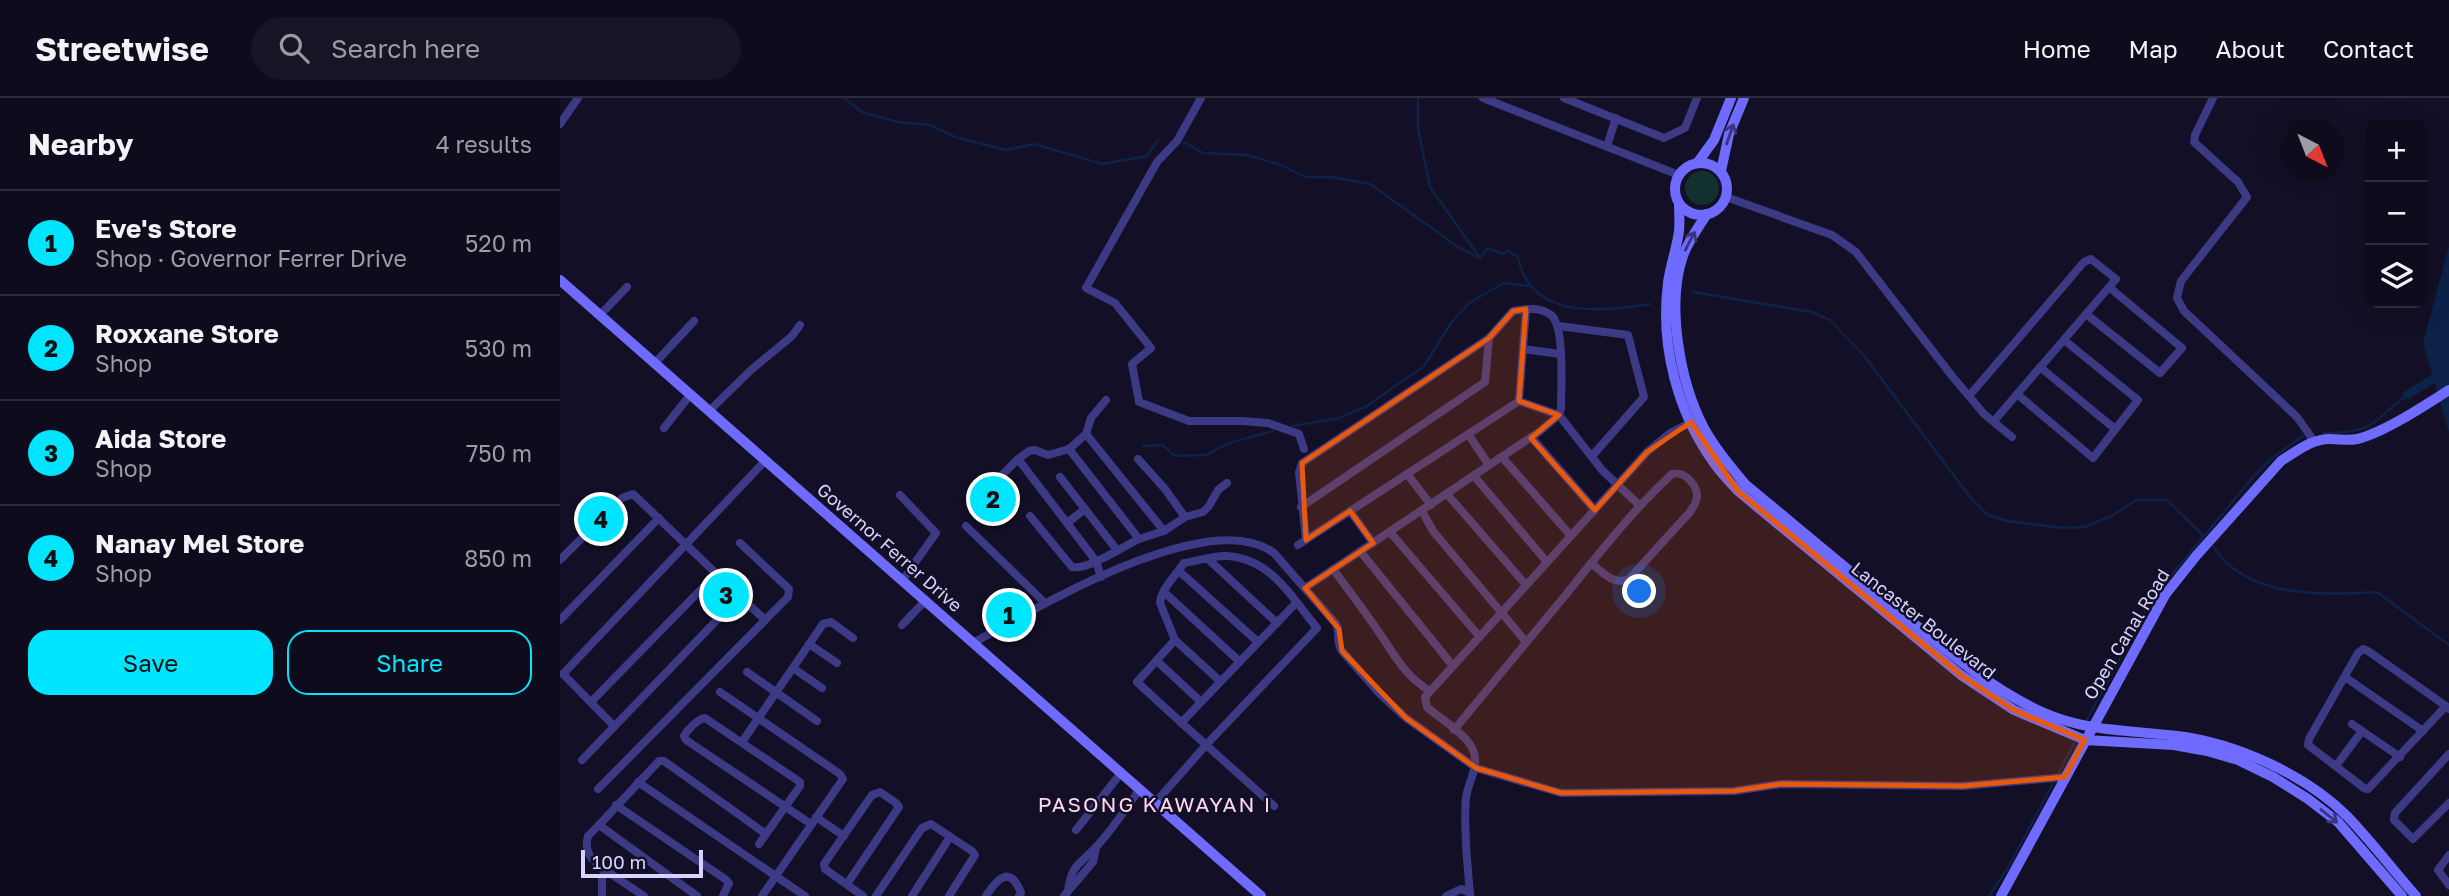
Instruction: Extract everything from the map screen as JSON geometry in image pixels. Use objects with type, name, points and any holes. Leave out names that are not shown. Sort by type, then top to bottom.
[{"type":"main road","points":[[1698,163],[1714,140],[1731,98]]},
{"type":"main road","points":[[1721,171],[1729,134],[1744,98]]},
{"type":"main road","points":[[1708,163],[1721,171],[1727,184],[1726,197],[1720,207],[1707,214],[1692,213],[1679,204],[1675,190],[1679,175],[1689,166],[1708,163]]},
{"type":"main road","name":"Lancaster Boulevard","points":[[1679,204],[1679,232],[1667,284],[1667,332],[1671,366],[1714,463],[1738,491],[1961,675],[2014,710],[2085,740],[2174,745],[2238,760],[2273,777],[2308,799],[2337,822],[2402,896]]},
{"type":"main road","name":"Lancaster Boulevard","points":[[1707,214],[1692,235],[1683,257],[1677,286],[1677,332],[1695,420],[1745,484],[1966,667],[2020,701],[2046,714],[2091,728],[2209,741],[2242,751],[2314,790],[2346,815],[2416,896]]},
{"type":"main road","name":"Governor Ferrer Drive","points":[[560,279],[1261,896]]},
{"type":"main road","name":"Open Canal Road","points":[[2001,896],[2170,587],[2281,461],[2314,441],[2358,439],[2422,407],[2449,390]]},
{"type":"street","points":[[560,124],[578,98]]},
{"type":"street","points":[[1201,98],[1177,141],[1157,162],[1086,288],[1115,303],[1151,348],[1132,364],[1139,402],[1189,421],[1268,423],[1299,434],[1304,449]]},
{"type":"street","points":[[1483,98],[1679,175]]},
{"type":"street","points":[[1564,98],[1664,138],[1685,128],[1694,99]]},
{"type":"street","points":[[2213,98],[2194,142],[2238,182],[2247,197],[2181,281],[2177,298],[2184,311],[2297,417],[2314,441]]},
{"type":"street","points":[[1608,146],[1616,118]]},
{"type":"street","points":[[1726,197],[1832,235],[1856,252],[1969,396],[2012,437]]},
{"type":"street","points":[[1969,396],[2084,262],[2091,259],[2116,279],[1994,421]]},
{"type":"street","points":[[600,315],[627,287]]},
{"type":"street","points":[[2087,314],[2160,373],[2182,348],[2109,287]]},
{"type":"street","points":[[1519,401],[1302,542],[1299,472],[1302,463],[1489,338],[1513,310],[1534,308],[1550,314],[1559,326],[1559,415]]},
{"type":"street","points":[[1519,401],[1525,309]]},
{"type":"street","points":[[654,363],[694,321]]},
{"type":"street","points":[[709,411],[751,370],[792,337],[800,325]]},
{"type":"street","points":[[1559,326],[1628,335],[1644,397],[1592,456]]},
{"type":"street","points":[[1301,507],[1485,382],[1489,338]]},
{"type":"street","points":[[2017,394],[2093,458],[2138,400],[2064,340]]},
{"type":"street","points":[[1523,349],[1560,354]]},
{"type":"street","points":[[2040,367],[2115,429]]},
{"type":"street","points":[[664,428],[690,395]]},
{"type":"street","points":[[1007,511],[987,490],[1018,459],[1030,451],[1048,455],[1069,449],[1086,434],[1090,418],[1106,400]]},
{"type":"street","points":[[1519,401],[1559,415],[1617,485],[1639,505]]},
{"type":"street","points":[[1305,589],[1502,457],[1559,415]]},
{"type":"street","points":[[1470,895],[1465,806],[1467,790],[1476,768],[1471,746],[1426,707],[1425,697],[1654,446],[1670,433],[1695,420]]},
{"type":"street","points":[[1086,434],[1164,531]]},
{"type":"street","points":[[1468,434],[1489,465]]},
{"type":"street","points":[[1531,437],[1595,510]]},
{"type":"street","points":[[1069,449],[1139,539]]},
{"type":"street","points":[[1502,457],[1570,536]]},
{"type":"street","points":[[1018,459],[1096,561],[1101,577]]},
{"type":"street","points":[[1138,459],[1185,517]]},
{"type":"street","points":[[614,726],[563,674],[765,461]]},
{"type":"street","points":[[1407,474],[1431,505]]},
{"type":"street","points":[[1454,730],[1639,505],[1672,474],[1684,474],[1697,491],[1697,500],[1690,512],[1629,579],[1615,581],[1591,564]]},
{"type":"street","points":[[1474,476],[1547,562]]},
{"type":"street","points":[[1060,477],[1116,550]]},
{"type":"street","points":[[1030,516],[1072,567],[1076,568],[1139,539],[1164,531],[1185,517],[1203,512],[1218,490],[1227,483]]},
{"type":"street","points":[[560,560],[628,494],[633,494],[765,620]]},
{"type":"street","points":[[1447,494],[1526,585]]},
{"type":"street","points":[[900,495],[936,533],[902,581]]},
{"type":"street","points":[[1068,523],[1086,509]]},
{"type":"street","points":[[1350,511],[1373,543]]},
{"type":"street","points":[[1422,511],[1433,531],[1526,642]]},
{"type":"street","points":[[560,620],[659,518]]},
{"type":"street","points":[[966,526],[1045,603]]},
{"type":"street","points":[[1390,532],[1479,636]]},
{"type":"street","points":[[973,643],[1045,603],[1161,552],[1206,541],[1239,539],[1265,546],[1274,553],[1336,624],[1339,631],[1338,643],[1342,651],[1380,694],[1406,718],[1476,768],[1561,793],[1734,791],[1781,784],[1962,786],[2065,777]]},
{"type":"street","points":[[598,789],[790,593],[789,589],[740,543]]},
{"type":"street","points":[[1360,551],[1453,666]]},
{"type":"street","points":[[1155,803],[1206,745],[1318,628],[1270,571],[1250,560],[1226,555],[1184,563],[1164,592],[1160,603],[1175,640],[1220,681]]},
{"type":"street","points":[[1208,559],[1277,623]]},
{"type":"street","points":[[1333,569],[1403,669],[1415,682],[1430,691]]},
{"type":"street","points":[[1179,571],[1258,642]]},
{"type":"street","points":[[591,702],[717,573]]},
{"type":"street","points":[[1164,592],[1239,661]]},
{"type":"street","points":[[582,760],[740,596]]},
{"type":"street","points":[[902,625],[925,601]]},
{"type":"street","points":[[1181,723],[1296,603]]},
{"type":"street","points":[[742,742],[827,622],[853,638]]},
{"type":"street","points":[[1175,640],[1137,682],[1274,806]]},
{"type":"street","points":[[809,644],[837,663]]},
{"type":"street","points":[[2363,649],[2447,708],[2368,789],[2308,745],[2358,653],[2363,649]]},
{"type":"street","points":[[1157,661],[1200,701]]},
{"type":"street","points":[[793,668],[822,688]]},
{"type":"street","points":[[747,672],[817,721]]},
{"type":"street","points":[[2345,677],[2423,731]]},
{"type":"street","points":[[720,692],[840,774],[843,779],[762,896]]},
{"type":"street","points":[[759,844],[784,808],[800,786],[800,782],[705,718],[701,718],[684,736],[686,740],[784,808],[844,836]]},
{"type":"street","points":[[2352,724],[2400,757]]},
{"type":"street","points":[[2336,766],[2362,731]]},
{"type":"street","points":[[2449,754],[2395,813],[2393,820],[2413,839],[2449,803]]},
{"type":"street","points":[[644,896],[606,872],[590,857],[586,848],[587,835],[659,761],[664,761],[766,834]]},
{"type":"street","points":[[1076,830],[1121,773]]},
{"type":"street","points":[[638,782],[805,896]]},
{"type":"street","points":[[1066,893],[1077,864],[1096,848],[1140,789]]},
{"type":"street","points":[[847,884],[899,807],[876,792],[824,864],[825,869],[863,896]]},
{"type":"street","points":[[616,805],[725,879],[729,888],[723,896]]},
{"type":"street","points":[[880,895],[922,828],[930,824],[975,855],[949,896]]},
{"type":"street","points":[[599,825],[697,896]]},
{"type":"street","points":[[912,896],[950,837]]},
{"type":"street","points":[[2449,855],[2438,870],[2449,885]]},
{"type":"street","points":[[602,896],[602,877],[606,872]]},
{"type":"street","points":[[986,896],[997,879],[1003,876],[1009,877],[1018,885],[1021,893],[1019,896]]},
{"type":"street","points":[[1446,896],[1461,889],[1470,895]]},
{"type":"highlighted area","points":[[1526,309],[1519,401],[1559,415],[1531,438],[1595,510],[1647,452],[1691,422],[1738,491],[1961,675],[2014,710],[2085,740],[2065,777],[1963,786],[1781,784],[1734,791],[1561,793],[1476,768],[1406,718],[1342,651],[1339,629],[1305,588],[1373,543],[1350,511],[1306,540],[1302,463],[1489,338],[1513,311]]},
{"type":"green space","points":[[1702,171],[1714,176],[1719,188],[1714,200],[1702,205],[1690,200],[1685,188],[1690,176]]},
{"type":"water","points":[[2449,246],[2449,433],[2423,343]]},
{"type":"waterway","points":[[844,98],[862,112],[898,122],[930,125],[955,137],[1006,150],[1034,144],[1102,164],[1147,156],[1158,140]]},
{"type":"waterway","points":[[1418,98],[1418,128],[1430,187],[1480,258],[1488,248],[1502,254],[1508,251],[1518,257],[1525,277],[1537,292],[1552,302],[1570,307],[1610,309],[1650,304]]},
{"type":"waterway","points":[[1184,142],[1203,153],[1247,155],[1281,165],[1305,177],[1331,177],[1370,184],[1458,247],[1478,257]]},
{"type":"waterway","points":[[1293,426],[1339,418],[1367,406],[1424,366],[1451,323],[1469,303],[1504,283],[1528,286]]},
{"type":"waterway","points":[[1693,292],[1812,312],[1830,320],[1865,357],[1970,497],[1988,515],[2007,521],[2063,528],[2085,527],[2113,515],[2136,500],[2167,500],[2203,535]]},
{"type":"waterway","points":[[2407,395],[2449,369]]},
{"type":"waterway","points":[[2324,433],[2364,428],[2407,395]]},
{"type":"waterway","points":[[1143,446],[1162,445],[1175,456],[1206,455],[1229,443],[1273,431]]},
{"type":"waterway","points":[[2086,721],[2154,596],[2254,476],[2272,458],[2303,436]]},
{"type":"waterway","points":[[2213,546],[2227,563],[2245,576],[2265,585],[2310,593],[2377,592],[2449,645]]},
{"type":"waterway","points":[[2057,776],[2074,743]]},
{"type":"waterway","points":[[1989,896],[2009,866],[2053,783]]},
{"type":"place","name":"Roxxane Store","points":[[993,499]]},
{"type":"place","name":"Nanay Mel Store","points":[[601,519]]},
{"type":"place","name":"Aida Store","points":[[726,595]]},
{"type":"place","name":"Eve's Store","points":[[1009,615]]},
{"type":"district","name":"PASONG KAWAYAN I","points":[[1155,804]]}]
